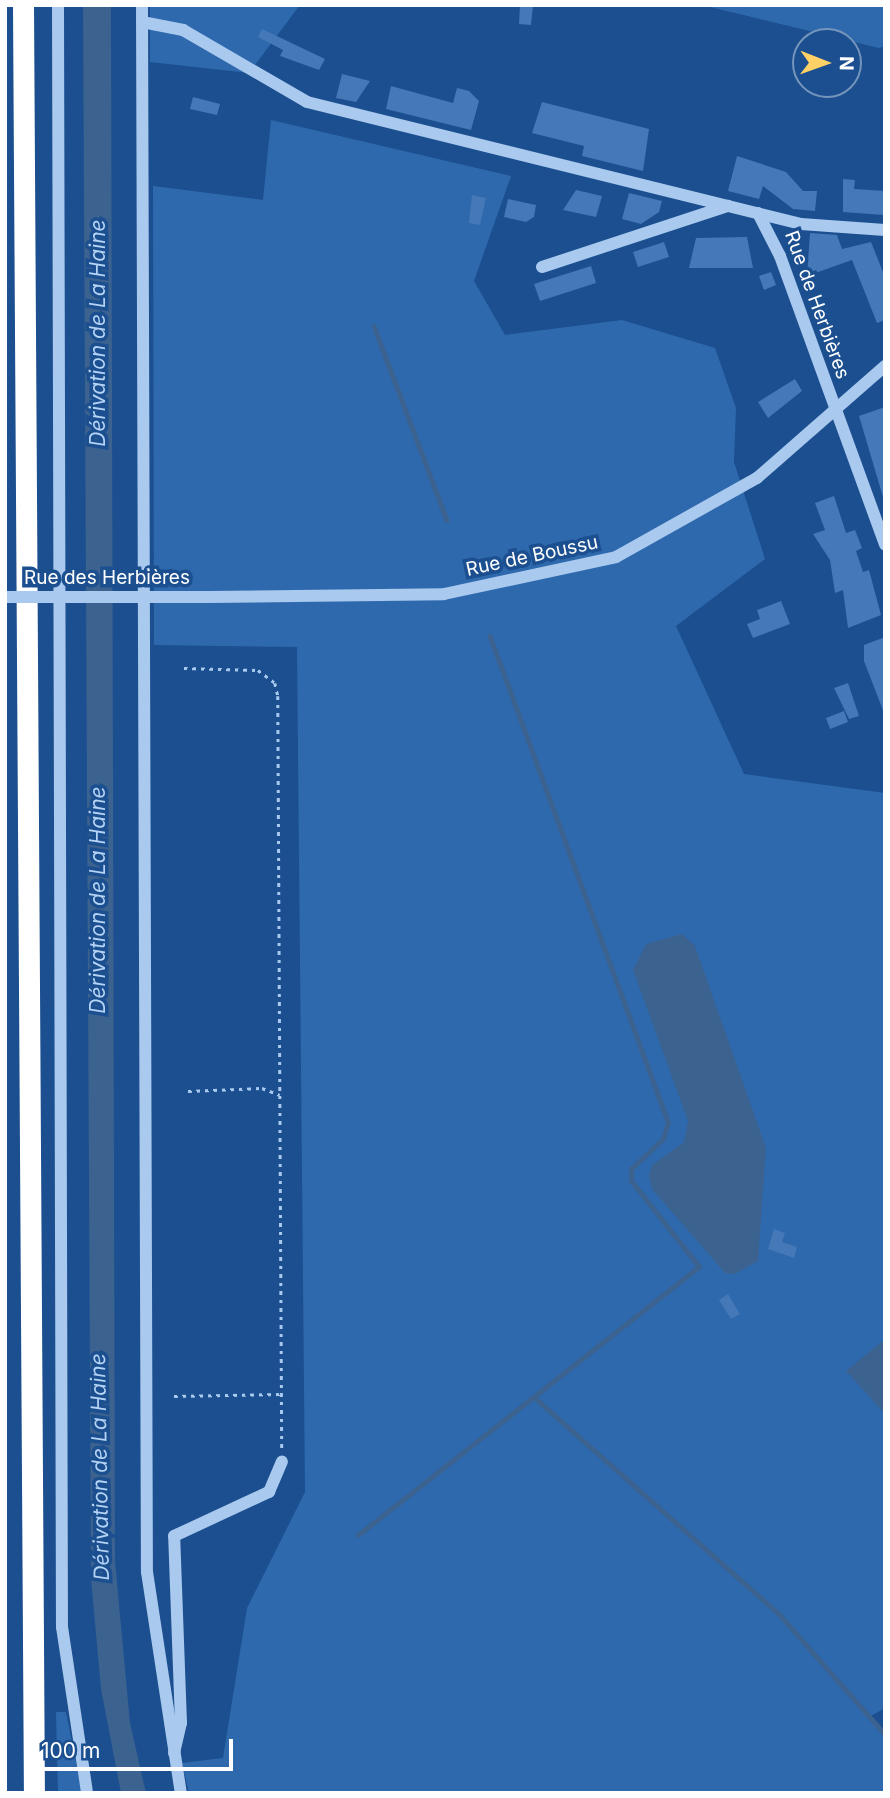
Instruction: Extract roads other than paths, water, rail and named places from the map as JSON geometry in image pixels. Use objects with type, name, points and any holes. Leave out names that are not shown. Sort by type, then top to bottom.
[{"type":"highway","points":[[23,5],[34,1793]]},
{"type":"street","points":[[58,5],[62,1627],[87,1793]]},
{"type":"street","points":[[142,5],[147,1573],[173,1757],[181,1793]]},
{"type":"street","points":[[142,22],[183,30],[307,102],[801,224],[885,230]]},
{"type":"street","points":[[542,267],[729,206]]},
{"type":"street","name":"Rue de Herbières","points":[[758,213],[835,412]]},
{"type":"street","name":"Rue de Boussu","points":[[209,597],[409,597],[573,570],[616,557],[697,516],[757,478],[885,366]]},
{"type":"street","points":[[835,412],[885,544]]},
{"type":"street","name":"Rue des Herbières","points":[[5,597],[209,597]]},
{"type":"street","points":[[173,1757],[180,1723],[174,1536],[269,1492],[282,1462]]},
{"type":"water","name":"Dérivation de La Haine","points":[[83,5],[111,5],[115,1561],[130,1723],[146,1793],[121,1793],[101,1689],[91,1579]]},
{"type":"water","points":[[682,934],[695,946],[766,1148],[758,1261],[735,1274],[725,1273],[652,1189],[649,1175],[652,1165],[684,1142],[688,1121],[633,970],[646,944]]},
{"type":"water","points":[[885,1339],[885,1414],[846,1371]]},
{"type":"waterway","points":[[374,326],[447,520]]},
{"type":"waterway","points":[[358,1535],[699,1267],[631,1181],[631,1169],[663,1139],[668,1123],[490,637]]},
{"type":"waterway","points":[[534,1397],[780,1615],[885,1734]]}]
